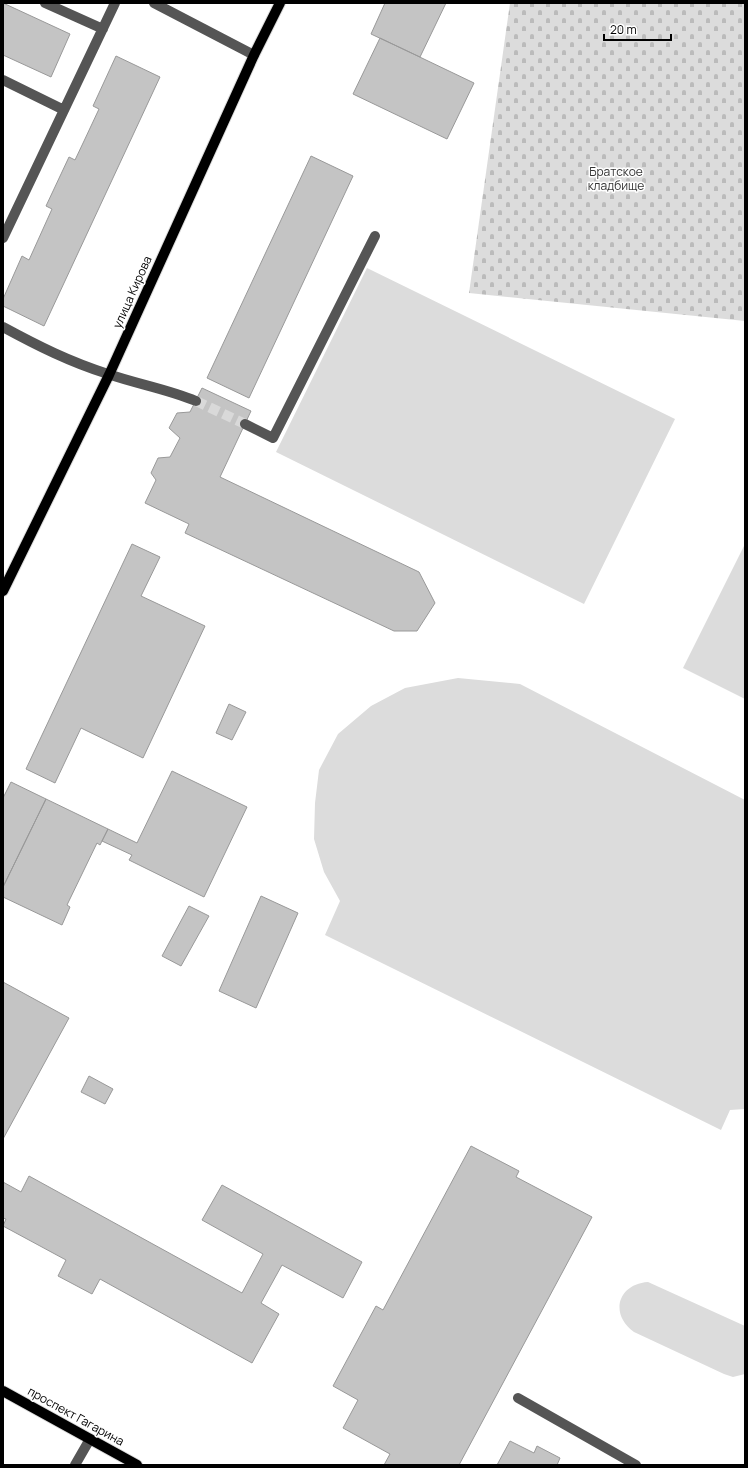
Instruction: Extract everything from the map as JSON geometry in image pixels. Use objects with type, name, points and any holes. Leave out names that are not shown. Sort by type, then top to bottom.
[{"type":"main road","name":"улица Кирова","points":[[3,591],[109,374],[254,55],[280,3]]},
{"type":"main road","name":"проспект Гагарина","points":[[3,1391],[137,1465]]},
{"type":"street","points":[[45,3],[103,29]]},
{"type":"street","points":[[3,238],[115,3]]},
{"type":"street","points":[[154,3],[254,55]]},
{"type":"street","points":[[3,80],[64,110]]},
{"type":"street","points":[[245,424],[273,438],[375,236]]},
{"type":"street","points":[[3,327],[51,353],[109,374],[174,392],[196,401]]},
{"type":"street","points":[[518,1398],[636,1465]]},
{"type":"street","points":[[75,1465],[90,1439]]},
{"type":"green space","name":"Братское кладбище","points":[[510,3],[745,3],[745,321],[469,293]]},
{"type":"green space","points":[[367,268],[675,419],[584,604],[276,452]]},
{"type":"green space","points":[[745,544],[745,699],[683,668]]},
{"type":"green space","points":[[458,678],[520,684],[745,800],[745,1109],[730,1110],[721,1130],[325,935],[340,901],[324,872],[314,839],[315,803],[319,770],[338,734],[371,706],[405,688]]},
{"type":"green space","points":[[648,1282],[745,1326],[745,1374],[733,1377],[724,1374],[634,1332],[626,1325],[621,1317],[620,1301],[630,1288],[638,1284]]},
{"type":"building","points":[[3,3],[70,34],[51,77],[3,55]]},
{"type":"building","points":[[385,3],[446,3],[420,57],[371,34]]},
{"type":"building","points":[[380,38],[474,83],[447,139],[353,94]]},
{"type":"building","points":[[116,56],[160,77],[44,326],[3,306],[3,299],[22,256],[29,260],[52,209],[46,206],[69,157],[75,160],[99,109],[93,106]]},
{"type":"building","points":[[311,156],[353,176],[249,398],[207,378]]},
{"type":"building","points":[[202,388],[251,411],[220,477],[419,572],[435,603],[417,631],[394,631],[185,533],[189,524],[145,503],[156,480],[151,473],[158,458],[170,457],[180,438],[169,428],[177,413],[190,412]]},
{"type":"building","points":[[132,544],[160,557],[141,596],[205,626],[143,758],[81,728],[55,783],[26,769]]},
{"type":"building","points":[[229,704],[246,712],[232,740],[216,733]]},
{"type":"building","points":[[172,771],[247,807],[204,897],[129,860],[132,855],[102,841],[108,829],[137,843]]},
{"type":"building","points":[[11,782],[46,799],[3,887],[3,798]]},
{"type":"building","points":[[46,799],[108,829],[100,845],[97,843],[67,905],[70,907],[62,925],[3,897],[3,887]]},
{"type":"building","points":[[261,896],[298,913],[256,1008],[219,991]]},
{"type":"building","points":[[189,906],[209,916],[181,966],[162,956]]},
{"type":"building","points":[[3,982],[69,1018],[3,1139]]},
{"type":"building","points":[[89,1076],[113,1089],[105,1104],[81,1092]]},
{"type":"building","points":[[471,1146],[519,1171],[516,1177],[592,1217],[459,1465],[384,1465],[390,1454],[343,1428],[358,1400],[333,1386],[376,1306],[383,1310]]},
{"type":"building","points":[[29,1176],[242,1293],[263,1254],[202,1220],[222,1185],[362,1262],[343,1298],[282,1265],[261,1303],[279,1314],[252,1363],[100,1279],[92,1294],[58,1276],[66,1260],[3,1226],[6,1219],[3,1218],[3,1182],[21,1192]]},
{"type":"building","points":[[510,1441],[534,1453],[537,1446],[560,1458],[557,1465],[497,1465]]},
{"type":"tunnel","points":[[196,401],[245,424]]}]
